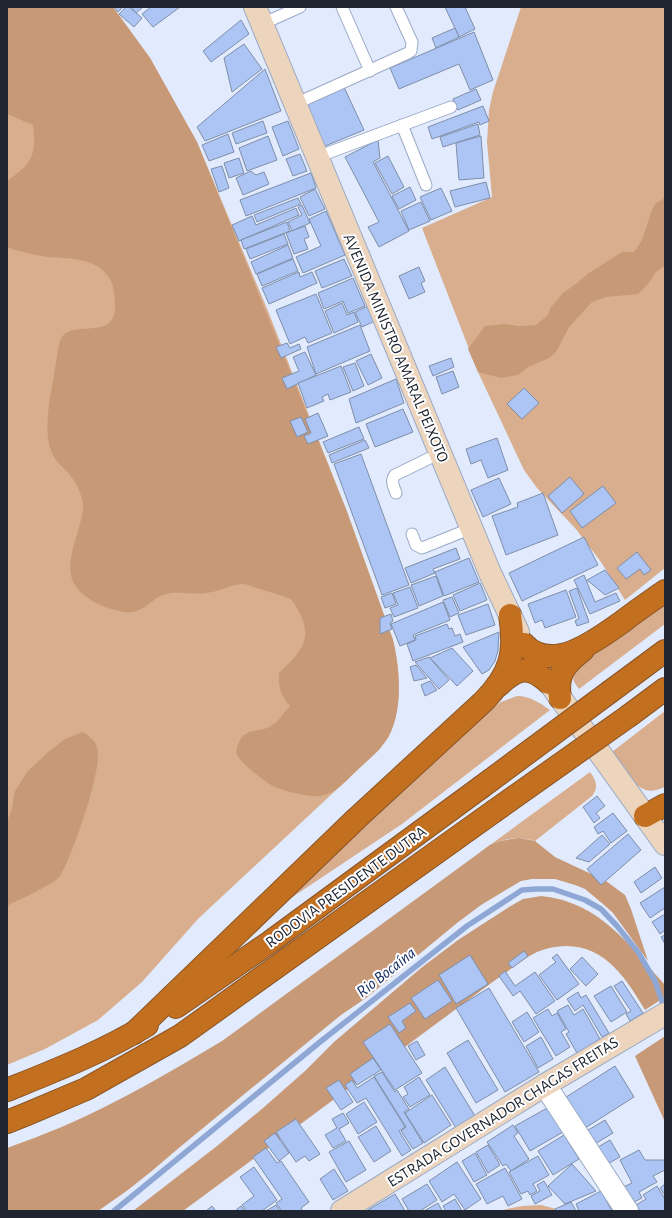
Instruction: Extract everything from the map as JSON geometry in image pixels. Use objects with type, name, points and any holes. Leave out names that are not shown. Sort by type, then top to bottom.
[{"type":"highway","points":[[524,644],[532,650],[542,654],[558,655],[583,648],[665,591]]},
{"type":"highway","points":[[497,687],[504,676],[511,655],[513,640],[510,615]]},
{"type":"highway","points":[[134,1033],[357,818],[484,701],[511,674],[524,670],[536,673],[554,690],[559,682],[563,670],[573,658],[597,639]]},
{"type":"highway","name":"RODOVIA PRESIDENTE DUTRA","points":[[7,1090],[67,1066],[134,1033],[171,1010],[270,942],[665,651]]},
{"type":"highway","name":"RODOVIA PRESIDENTE DUTRA","points":[[7,1122],[86,1089],[180,1036],[665,689]]},
{"type":"highway","points":[[645,816],[665,805]]},
{"type":"main road","name":"AVENIDA MINISTRO AMARAL PEIXOTO","points":[[258,15],[440,453],[510,615],[524,644],[554,690]]},
{"type":"main road","points":[[554,690],[665,844]]},
{"type":"main road","name":"ESTRADA GOVERNADOR CHAGAS FREITAS","points":[[342,1211],[545,1085],[665,1014]]},
{"type":"street","points":[[545,1085],[627,1211]]},
{"type":"lane","points":[[258,15],[300,7]]},
{"type":"lane","points":[[342,7],[370,71]]},
{"type":"lane","points":[[295,104],[408,53],[412,48],[412,42],[396,7]]},
{"type":"lane","points":[[317,157],[451,107]]},
{"type":"lane","points":[[402,125],[426,185]]},
{"type":"lane","points":[[396,493],[392,482],[395,475],[440,453]]},
{"type":"lane","points":[[412,534],[416,545],[422,548],[472,528]]},
{"type":"shaded area","points":[[7,7],[113,7],[150,58],[197,142],[268,311],[346,509],[393,640],[399,676],[399,688],[397,712],[388,737],[379,750],[198,919],[142,982],[98,1020],[45,1049],[7,1065]]},
{"type":"shaded area","points":[[7,7],[113,7],[150,58],[197,142],[346,509],[393,640],[399,676],[399,689],[397,714],[389,736],[374,755],[336,790],[326,795],[316,796],[296,794],[273,786],[247,767],[236,752],[243,736],[249,732],[265,729],[272,725],[290,706],[281,691],[279,673],[289,664],[301,647],[305,630],[299,611],[291,599],[246,584],[239,584],[206,593],[167,594],[157,598],[137,611],[125,612],[96,603],[84,595],[76,587],[72,579],[70,570],[71,560],[82,515],[83,503],[76,484],[53,455],[48,437],[48,416],[57,354],[60,341],[65,334],[73,330],[100,327],[108,324],[113,317],[115,296],[111,281],[106,273],[92,263],[75,259],[48,257],[22,252],[7,247],[7,181],[27,164],[33,152],[34,136],[33,125],[7,114]]},
{"type":"shaded area","points":[[521,7],[665,7],[665,568],[625,600],[601,562],[575,528],[537,488],[524,470],[478,372],[422,228],[492,197],[487,142],[489,110],[493,92]]},
{"type":"shaded area","points":[[665,198],[665,265],[656,272],[648,284],[638,294],[606,297],[592,302],[569,327],[556,352],[549,358],[528,367],[518,375],[501,378],[478,372],[468,349],[485,326],[504,324],[519,326],[536,325],[548,315],[551,307],[563,293],[589,273],[622,252],[634,252],[642,240],[652,210],[656,203]]},
{"type":"shaded area","points":[[665,603],[665,624],[579,689],[573,678],[578,666]]},
{"type":"shaded area","points":[[517,696],[522,696],[539,702],[550,710],[402,824],[272,912],[473,722],[501,702]]},
{"type":"shaded area","points":[[665,711],[665,787],[649,791],[641,788],[631,779],[612,752]]},
{"type":"shaded area","points":[[83,732],[95,742],[98,758],[92,792],[72,851],[60,876],[56,880],[7,906],[7,821],[12,809],[14,793],[27,772],[47,753],[65,739]]},
{"type":"shaded area","points":[[590,772],[596,784],[592,796],[535,841],[519,838],[505,840],[479,853]]},
{"type":"shaded area","points":[[519,838],[535,841],[555,857],[606,881],[625,895],[648,961],[613,913],[585,889],[555,879],[532,879],[521,881],[481,905],[457,923],[366,998],[341,1015],[153,1170],[98,1211],[7,1211],[7,1148],[43,1135],[84,1117],[164,1075],[222,1041],[490,845],[504,840]]},
{"type":"shaded area","points":[[541,896],[562,900],[580,907],[611,927],[625,940],[665,985],[665,997],[645,1010],[631,987],[604,958],[593,952],[566,946],[559,946],[540,951],[526,958],[494,981],[183,1211],[133,1211],[217,1146],[263,1108],[305,1071],[334,1042],[421,968],[458,940],[509,907],[523,899]]},
{"type":"shaded area","points":[[665,1036],[665,1122],[635,1056]]},
{"type":"shaded area","points":[[541,1205],[564,1211],[497,1211],[522,1206]]},
{"type":"building","points":[[114,7],[123,7],[118,12]]},
{"type":"building","points":[[126,7],[129,7],[142,18],[134,27],[119,14]]},
{"type":"building","points":[[131,7],[143,7],[136,13]]},
{"type":"building","points":[[151,7],[180,7],[153,27],[142,14]]},
{"type":"building","points":[[445,7],[465,7],[475,29],[459,37]]},
{"type":"building","points":[[241,20],[249,34],[211,62],[203,51]]},
{"type":"building","points":[[455,28],[459,37],[436,48],[432,38]]},
{"type":"building","points":[[474,32],[493,80],[470,90],[459,64],[399,89],[390,68]]},
{"type":"building","points":[[244,44],[262,69],[232,92],[224,58]]},
{"type":"building","points":[[265,69],[281,111],[205,141],[197,127]]},
{"type":"building","points":[[343,85],[364,130],[323,147],[304,102]]},
{"type":"building","points":[[476,89],[481,100],[458,110],[453,99]]},
{"type":"building","points":[[483,106],[489,121],[480,125],[479,122],[432,139],[428,127]]},
{"type":"building","points":[[263,121],[267,133],[236,144],[232,133]]},
{"type":"building","points":[[288,121],[299,149],[283,156],[272,127]]},
{"type":"building","points":[[478,124],[480,135],[443,147],[440,137]]},
{"type":"building","points":[[228,134],[234,152],[209,161],[202,145]]},
{"type":"building","points":[[268,136],[277,160],[247,171],[239,148]]},
{"type":"building","points":[[481,136],[484,178],[459,180],[456,143]]},
{"type":"building","points":[[378,140],[380,158],[373,162],[409,231],[379,247],[368,227],[379,222],[345,157]]},
{"type":"building","points":[[300,154],[307,171],[293,176],[286,159]]},
{"type":"building","points":[[388,156],[404,187],[392,194],[375,163]]},
{"type":"building","points":[[239,158],[244,173],[229,178],[224,163]]},
{"type":"building","points":[[222,166],[229,188],[219,192],[211,169]]},
{"type":"building","points":[[251,171],[256,175],[264,172],[269,184],[243,195],[236,178]]},
{"type":"building","points":[[311,173],[316,188],[246,216],[240,200]]},
{"type":"building","points":[[486,182],[490,198],[455,207],[450,191]]},
{"type":"building","points":[[410,187],[416,200],[399,209],[392,196]]},
{"type":"building","points":[[441,188],[452,211],[431,220],[420,197]]},
{"type":"building","points":[[315,189],[325,209],[309,216],[300,197]]},
{"type":"building","points":[[298,198],[301,204],[257,222],[254,215]]},
{"type":"building","points":[[421,202],[430,221],[409,230],[401,211]]},
{"type":"building","points":[[302,205],[310,223],[292,231],[288,222],[302,215],[298,207]]},
{"type":"building","points":[[296,208],[299,215],[239,241],[232,225],[252,216],[256,225]]},
{"type":"building","points":[[326,211],[345,255],[303,273],[296,257],[321,246],[309,219]]},
{"type":"building","points":[[287,222],[290,231],[244,249],[241,240]]},
{"type":"building","points":[[305,226],[309,237],[304,239],[308,249],[294,254],[286,233]]},
{"type":"building","points":[[284,234],[288,244],[250,259],[246,249]]},
{"type":"building","points":[[288,245],[293,258],[256,274],[251,262]]},
{"type":"building","points":[[293,259],[298,271],[262,286],[257,274]]},
{"type":"building","points":[[344,259],[352,276],[322,288],[315,271]]},
{"type":"building","points":[[419,267],[425,281],[421,283],[425,292],[409,299],[399,276]]},
{"type":"building","points":[[299,272],[300,277],[312,272],[317,283],[269,304],[262,288]]},
{"type":"building","points":[[353,278],[365,306],[348,313],[343,301],[324,309],[318,293]]},
{"type":"building","points":[[316,294],[332,333],[308,343],[305,337],[290,344],[276,310]]},
{"type":"building","points":[[342,303],[347,315],[354,312],[358,322],[334,333],[325,311]]},
{"type":"building","points":[[368,306],[375,321],[362,327],[355,312]]},
{"type":"building","points":[[360,325],[370,351],[316,374],[307,347]]},
{"type":"building","points":[[287,343],[290,348],[299,344],[301,349],[281,358],[276,347]]},
{"type":"building","points":[[305,352],[316,375],[287,389],[282,378],[299,371],[293,357]]},
{"type":"building","points":[[371,354],[382,378],[368,385],[356,361]]},
{"type":"building","points":[[451,358],[454,367],[433,376],[429,366]]},
{"type":"building","points":[[355,363],[364,386],[353,391],[343,367]]},
{"type":"building","points":[[341,366],[351,392],[330,400],[328,394],[322,397],[324,401],[307,408],[298,383]]},
{"type":"building","points":[[453,371],[459,387],[442,394],[436,377]]},
{"type":"building","points":[[396,379],[404,403],[356,423],[349,399]]},
{"type":"building","points":[[524,388],[539,403],[522,419],[507,404]]},
{"type":"building","points":[[403,409],[413,432],[375,447],[366,424]]},
{"type":"building","points":[[318,413],[328,436],[308,444],[304,436],[311,433],[305,419]]},
{"type":"building","points":[[301,417],[308,432],[297,437],[290,421]]},
{"type":"building","points":[[359,427],[364,439],[328,453],[323,442]]},
{"type":"building","points":[[497,438],[508,470],[488,478],[481,460],[471,464],[466,449]]},
{"type":"building","points":[[365,440],[369,448],[332,463],[329,455]]},
{"type":"building","points":[[361,454],[409,585],[382,595],[334,464]]},
{"type":"building","points":[[570,477],[584,494],[562,513],[548,496]]},
{"type":"building","points":[[499,478],[511,504],[483,517],[471,490]]},
{"type":"building","points":[[603,486],[616,503],[582,528],[570,511]]},
{"type":"building","points":[[543,493],[558,535],[506,555],[492,516],[518,507],[517,503]]},
{"type":"building","points":[[584,537],[598,565],[522,601],[509,573]]},
{"type":"building","points":[[456,548],[460,559],[433,569],[435,573],[411,583],[405,568]]},
{"type":"building","points":[[637,552],[651,570],[644,575],[640,569],[626,579],[617,568]]},
{"type":"building","points":[[469,558],[479,582],[444,596],[435,572]]},
{"type":"building","points":[[605,570],[619,588],[605,595],[587,580]]},
{"type":"building","points":[[584,575],[595,602],[616,593],[620,601],[590,614],[574,580]]},
{"type":"building","points":[[436,576],[443,596],[419,606],[411,585]]},
{"type":"building","points":[[480,583],[487,600],[460,611],[453,595]]},
{"type":"building","points":[[410,587],[418,608],[394,617],[390,608],[398,605],[393,593]]},
{"type":"building","points":[[577,588],[589,622],[577,626],[575,621],[579,618],[569,591]]},
{"type":"building","points":[[566,590],[576,617],[545,628],[542,620],[535,623],[528,604]]},
{"type":"building","points":[[392,593],[396,604],[385,608],[381,597]]},
{"type":"building","points":[[452,597],[459,613],[450,617],[443,600]]},
{"type":"building","points":[[443,602],[450,620],[413,635],[415,640],[400,646],[391,624]]},
{"type":"building","points":[[488,604],[495,625],[466,635],[458,615]]},
{"type":"building","points":[[391,614],[393,621],[390,623],[392,629],[380,634],[380,618]]},
{"type":"building","points":[[447,624],[449,629],[452,628],[455,636],[460,634],[463,642],[413,661],[407,644],[416,640],[415,636]]},
{"type":"building","points":[[499,632],[498,651],[495,661],[489,670],[482,674],[463,647]]},
{"type":"building","points":[[452,648],[473,671],[457,686],[430,658]]},
{"type":"building","points":[[429,657],[449,680],[439,689],[415,662]]},
{"type":"building","points":[[416,665],[427,678],[414,681],[410,667]]},
{"type":"building","points":[[430,681],[437,690],[425,696],[421,685]]},
{"type":"building","points":[[597,796],[605,806],[596,813],[600,818],[594,823],[583,807]]},
{"type":"building","points":[[613,813],[627,831],[611,843],[603,831],[598,834],[594,827]]},
{"type":"building","points":[[628,834],[641,850],[601,885],[587,869]]},
{"type":"building","points":[[602,835],[610,844],[589,862],[576,858]]},
{"type":"building","points":[[655,867],[662,878],[641,893],[634,882]]},
{"type":"building","points":[[665,887],[665,908],[650,918],[640,903]]},
{"type":"building","points":[[665,914],[665,930],[660,934],[652,922]]},
{"type":"building","points":[[665,935],[665,944],[661,937]]},
{"type":"building","points":[[524,951],[528,956],[512,968],[508,963]]},
{"type":"building","points":[[557,954],[579,984],[557,1000],[539,975],[556,962],[552,958]]},
{"type":"building","points":[[470,955],[488,984],[456,1004],[439,975]]},
{"type":"building","points":[[582,957],[598,974],[586,986],[570,969]]},
{"type":"building","points":[[505,971],[515,986],[535,972],[555,1001],[536,1014],[520,991],[513,996],[499,976]]},
{"type":"building","points":[[438,980],[452,1001],[425,1019],[411,998]]},
{"type":"building","points":[[622,981],[643,1013],[630,1021],[626,1014],[631,1011],[614,986]]},
{"type":"building","points":[[611,986],[627,1012],[611,1022],[594,996]]},
{"type":"building","points":[[489,988],[539,1072],[505,1092],[456,1008]]},
{"type":"building","points":[[578,992],[581,998],[586,995],[609,1033],[602,1037],[583,1005],[575,1011],[567,999]]},
{"type":"building","points":[[410,1003],[416,1011],[402,1021],[406,1028],[399,1033],[388,1017]]},
{"type":"building","points":[[568,1005],[574,1015],[583,1009],[600,1039],[577,1053],[566,1034],[569,1032],[557,1011]]},
{"type":"building","points":[[548,1009],[552,1016],[557,1013],[566,1029],[561,1032],[570,1047],[556,1056],[533,1018]]},
{"type":"building","points":[[527,1012],[539,1032],[524,1042],[512,1022]]},
{"type":"building","points":[[390,1024],[422,1073],[395,1090],[363,1042]]},
{"type":"building","points":[[541,1037],[553,1059],[538,1068],[526,1046]]},
{"type":"building","points":[[468,1040],[498,1090],[476,1103],[447,1053]]},
{"type":"building","points":[[417,1041],[425,1055],[416,1060],[408,1046]]},
{"type":"building","points":[[373,1058],[381,1070],[357,1085],[350,1074]]},
{"type":"building","points":[[615,1066],[634,1097],[582,1130],[563,1099]]},
{"type":"building","points":[[445,1067],[475,1116],[456,1128],[426,1080]]},
{"type":"building","points":[[382,1072],[395,1092],[397,1090],[409,1109],[404,1112],[423,1143],[413,1149],[401,1131],[406,1127],[374,1076]]},
{"type":"building","points":[[374,1077],[405,1127],[399,1131],[411,1150],[402,1156],[366,1098],[357,1103],[345,1085],[352,1080],[357,1088]]},
{"type":"building","points":[[419,1077],[430,1095],[410,1107],[403,1097],[408,1094],[404,1087]]},
{"type":"building","points":[[339,1080],[353,1102],[341,1110],[326,1088]]},
{"type":"building","points":[[432,1095],[451,1125],[424,1143],[405,1113]]},
{"type":"building","points":[[364,1102],[377,1122],[358,1134],[346,1114]]},
{"type":"building","points":[[549,1107],[563,1132],[530,1151],[515,1126]]},
{"type":"building","points":[[343,1113],[349,1123],[339,1129],[346,1141],[333,1148],[325,1135],[337,1128],[332,1119]]},
{"type":"building","points":[[296,1119],[320,1154],[309,1161],[305,1156],[296,1162],[276,1132]]},
{"type":"building","points":[[605,1120],[613,1133],[593,1145],[585,1132]]},
{"type":"building","points":[[513,1125],[518,1133],[514,1136],[529,1159],[511,1171],[506,1164],[503,1166],[487,1142]]},
{"type":"building","points":[[376,1126],[391,1151],[374,1162],[358,1137]]},
{"type":"building","points":[[275,1133],[289,1153],[279,1161],[264,1141]]},
{"type":"building","points":[[564,1135],[579,1159],[553,1175],[538,1151]]},
{"type":"building","points":[[610,1140],[620,1157],[602,1167],[593,1150]]},
{"type":"building","points":[[349,1141],[366,1170],[346,1182],[329,1152]]},
{"type":"building","points":[[488,1145],[500,1165],[488,1173],[476,1152]]},
{"type":"building","points":[[266,1148],[277,1163],[281,1161],[309,1202],[301,1208],[303,1211],[282,1211],[276,1203],[282,1199],[253,1157]]},
{"type":"building","points":[[639,1150],[645,1160],[665,1160],[665,1170],[653,1176],[657,1182],[639,1192],[642,1198],[628,1205],[619,1189],[632,1183],[620,1160]]},
{"type":"building","points":[[475,1153],[487,1175],[474,1182],[462,1161]]},
{"type":"building","points":[[538,1156],[549,1175],[533,1184],[537,1191],[530,1195],[528,1191],[521,1194],[509,1172]]},
{"type":"building","points":[[457,1162],[481,1199],[465,1210],[454,1194],[442,1202],[429,1181]]},
{"type":"building","points":[[572,1164],[596,1191],[565,1204],[548,1186]]},
{"type":"building","points":[[254,1167],[277,1200],[262,1211],[247,1211],[242,1205],[254,1196],[240,1177]]},
{"type":"building","points":[[505,1168],[522,1199],[508,1206],[503,1196],[487,1204],[476,1184]]},
{"type":"building","points":[[334,1169],[348,1191],[333,1200],[320,1179]]},
{"type":"building","points":[[544,1181],[552,1195],[535,1204],[531,1196],[540,1191],[537,1185]]},
{"type":"building","points":[[427,1184],[437,1200],[420,1211],[409,1211],[402,1199]]},
{"type":"building","points":[[665,1184],[665,1195],[660,1188]]},
{"type":"building","points":[[657,1186],[665,1199],[665,1211],[640,1211],[636,1205],[646,1199],[643,1195]]},
{"type":"building","points":[[601,1191],[612,1211],[579,1211],[576,1204]]},
{"type":"building","points":[[395,1194],[405,1211],[368,1210]]},
{"type":"building","points":[[455,1199],[462,1211],[446,1211],[443,1206]]},
{"type":"building","points":[[571,1202],[576,1211],[556,1211],[555,1209]]},
{"type":"building","points":[[438,1203],[442,1211],[424,1211]]},
{"type":"building","points":[[276,1205],[280,1211],[266,1211]]},
{"type":"building","points":[[212,1206],[216,1211],[206,1211]]},
{"type":"building","points":[[241,1206],[245,1211],[235,1211]]},
{"type":"waterway","name":"Rio Bocaína","points":[[114,1211],[320,1042],[467,926],[522,890],[553,889],[585,900],[601,909],[638,952],[655,981],[665,1010]]}]
